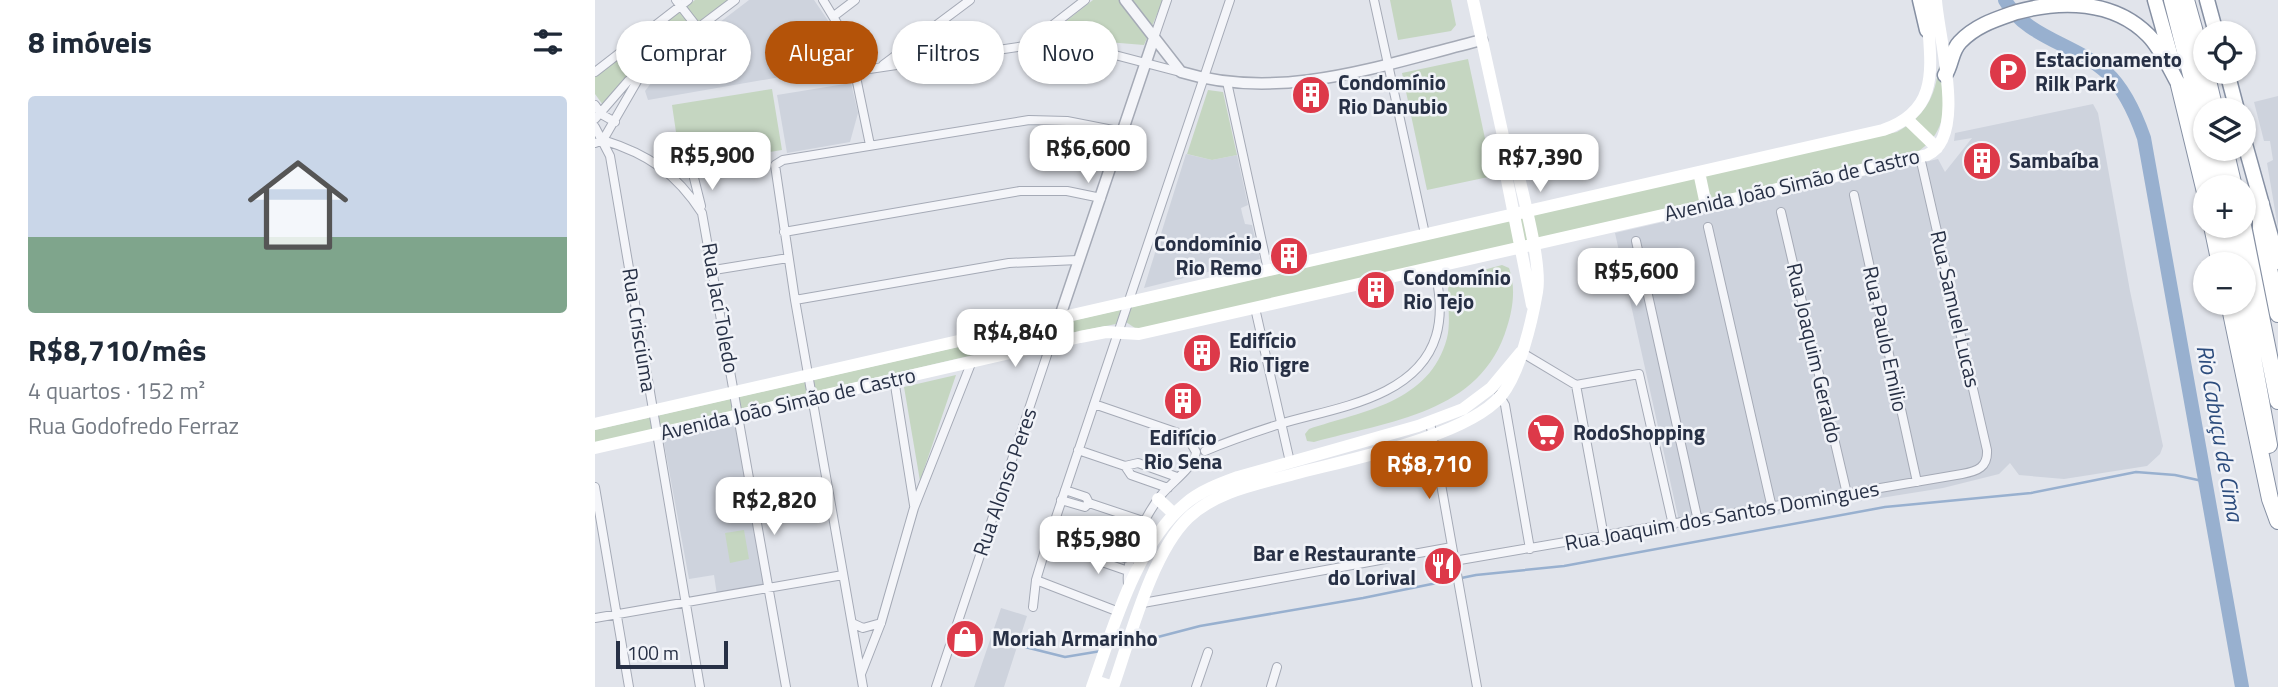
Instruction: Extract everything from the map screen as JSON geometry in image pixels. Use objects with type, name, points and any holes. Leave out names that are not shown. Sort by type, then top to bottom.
[{"type":"highway","points":[[1920,0],[1927,30]]},
{"type":"highway","points":[[2155,0],[2201,175]]},
{"type":"highway","points":[[2172,0],[2197,98]]},
{"type":"highway","points":[[2186,0],[2193,24]]},
{"type":"highway","points":[[2207,0],[2213,21]]},
{"type":"highway","points":[[1945,75],[1958,43],[1978,27],[2034,7],[2057,2],[2083,3],[2131,21],[2149,35],[2179,85]]},
{"type":"highway","points":[[2249,161],[2278,262]]},
{"type":"highway","points":[[2261,204],[2261,228],[2278,314]]},
{"type":"highway","points":[[2245,238],[2278,401]]},
{"type":"highway","points":[[2232,315],[2270,499],[2278,521]]},
{"type":"highway","points":[[2245,315],[2278,508]]},
{"type":"main road","points":[[1431,429],[1239,489],[1209,503],[1188,518],[1176,531],[1160,561],[1113,687],[1095,679],[1129,590],[1153,543],[1174,514],[1217,484],[1290,462],[1468,419],[1496,392],[1521,352],[1532,305],[1518,172],[1509,163],[1473,0]]},
{"type":"main road","name":"Avenida João Simão de Castro","points":[[595,424],[1873,132],[1908,120],[1926,97],[1931,57],[1927,30],[1927,0]]},
{"type":"main road","name":"Avenida João Simão de Castro","points":[[595,448],[1051,343],[1106,332],[1139,334],[1920,156],[1937,148],[1947,131],[1949,119],[1936,0]]},
{"type":"main road","points":[[1908,120],[1937,148]]},
{"type":"main road","points":[[1699,172],[1706,205]]},
{"type":"main road","points":[[1158,499],[1174,514]]},
{"type":"street","points":[[705,21],[735,0]]},
{"type":"street","points":[[823,0],[837,21]]},
{"type":"street","points":[[834,16],[855,0]]},
{"type":"street","points":[[881,66],[970,0]]},
{"type":"street","points":[[1057,21],[1085,0]]},
{"type":"street","points":[[1125,0],[1181,72]]},
{"type":"street","points":[[1154,38],[1167,0]]},
{"type":"street","points":[[1033,607],[1036,580],[1061,500],[1230,0]]},
{"type":"street","points":[[1374,0],[1425,234]]},
{"type":"street","points":[[595,72],[682,2],[693,21]]},
{"type":"street","name":"Rua Alonso Peres","points":[[936,687],[1154,38]]},
{"type":"street","points":[[1118,56],[1146,61],[1203,79],[1293,84],[1482,40]]},
{"type":"street","points":[[878,67],[1018,45]]},
{"type":"street","points":[[1227,82],[1268,270]]},
{"type":"street","points":[[598,117],[626,84]]},
{"type":"street","points":[[599,141],[615,122],[637,84]]},
{"type":"street","points":[[858,84],[870,145]]},
{"type":"street","points":[[595,105],[598,117]]},
{"type":"street","points":[[598,117],[615,122]]},
{"type":"street","points":[[863,687],[774,168],[783,160],[1029,120],[1067,121],[1123,132]]},
{"type":"street","name":"Rua Crisciúma","points":[[595,127],[599,141],[610,159],[700,687]]},
{"type":"street","name":"Rua Jací Toledo","points":[[599,141],[650,158],[681,184],[702,213],[786,687]]},
{"type":"street","name":"Rua Samuel Lucas","points":[[1920,156],[1987,450],[1987,461]]},
{"type":"street","points":[[694,178],[702,213]]},
{"type":"street","points":[[784,232],[1020,191],[1067,191],[1101,198]]},
{"type":"street","name":"Rua Paulo Emilio","points":[[1854,195],[1917,482]]},
{"type":"street","name":"Rua Joaquim Geraldo","points":[[1781,212],[1847,494]]},
{"type":"street","points":[[1708,227],[1772,508]]},
{"type":"street","points":[[1636,241],[1698,521]]},
{"type":"street","points":[[714,270],[788,257]]},
{"type":"street","points":[[795,300],[1009,263],[1079,260]]},
{"type":"street","points":[[1205,451],[1280,424],[1364,400],[1388,389],[1416,368],[1436,338],[1440,319],[1441,301],[1435,267]]},
{"type":"street","points":[[1255,308],[1290,462]]},
{"type":"street","points":[[1521,352],[1576,385],[1639,374],[1673,525]]},
{"type":"street","points":[[861,674],[881,623],[914,508],[972,362]]},
{"type":"street","points":[[894,379],[914,508]]},
{"type":"street","points":[[1576,385],[1604,537]]},
{"type":"street","points":[[1496,392],[1530,549]]},
{"type":"street","points":[[1094,404],[1187,436],[1196,447],[1196,458],[1158,499],[1146,522],[1128,571],[1129,590]]},
{"type":"street","points":[[1431,429],[1477,687]]},
{"type":"street","points":[[1078,450],[1125,466],[1131,475],[1168,488]]},
{"type":"street","name":"Rua Joaquim dos Santos Domingues","points":[[1454,564],[1976,471],[1987,461]]},
{"type":"street","points":[[1125,466],[1130,462],[1137,463],[1177,477]]},
{"type":"street","points":[[911,486],[924,485]]},
{"type":"street","points":[[595,487],[629,687]]},
{"type":"street","points":[[1065,490],[1086,496],[1089,503],[1146,522]]},
{"type":"street","points":[[1061,500],[1085,507],[1089,503]]},
{"type":"street","points":[[1049,538],[1099,554],[1105,551],[1131,560]]},
{"type":"street","points":[[1143,603],[1451,547]]},
{"type":"street","points":[[1099,554],[1102,562],[1128,571]]},
{"type":"street","points":[[595,618],[843,575]]},
{"type":"street","points":[[1036,580],[1119,612]]},
{"type":"street","points":[[852,623],[863,628],[881,623]]},
{"type":"street","points":[[1196,687],[1208,652]]},
{"type":"street","points":[[1271,687],[1277,667]]},
{"type":"shaded area","points":[[749,0],[814,0],[828,21],[765,21],[765,80],[751,82],[751,21],[721,21]]},
{"type":"shaded area","points":[[650,84],[740,84],[648,100],[645,91]]},
{"type":"shaded area","points":[[851,84],[858,113],[850,142],[787,153],[777,95]]},
{"type":"shaded area","points":[[2278,96],[2278,228],[2267,163],[2273,160],[2270,141],[2264,141],[2256,102]]},
{"type":"shaded area","points":[[2093,104],[2098,113],[2130,291],[2163,446],[2160,454],[2147,466],[2064,479],[2019,475],[2010,463],[1999,474],[1943,488],[1681,530],[1615,233],[1938,159],[1945,172],[1972,138],[1954,141],[1955,133]]},
{"type":"shaded area","points":[[1186,154],[1212,160],[1237,155],[1248,205],[1241,208],[1242,213],[1245,224],[1252,225],[1260,259],[1144,288]]},
{"type":"shaded area","points":[[733,423],[738,427],[764,587],[717,595],[714,575],[689,579],[664,443],[667,438]]},
{"type":"shaded area","points":[[1001,608],[1027,616],[1004,687],[974,687]]},
{"type":"green space","points":[[695,0],[728,0],[699,21],[668,21]]},
{"type":"green space","points":[[1093,0],[1163,0],[1144,45],[1118,43],[1118,21],[1066,21]]},
{"type":"green space","points":[[1390,0],[1451,0],[1456,25],[1451,31],[1398,40]]},
{"type":"green space","points":[[1468,59],[1493,176],[1427,190],[1402,73]]},
{"type":"green space","points":[[616,61],[616,84],[623,84],[603,105],[595,94],[595,77]]},
{"type":"green space","points":[[1939,66],[1943,102],[1941,123],[1929,142],[1919,151],[1144,328],[1135,328],[1126,322],[1055,336],[595,443],[595,430],[1897,132],[1922,113],[1935,88]]},
{"type":"green space","points":[[772,89],[782,150],[681,166],[672,105]]},
{"type":"green space","points":[[1208,90],[1223,92],[1237,155],[1212,160],[1187,154]]},
{"type":"green space","points":[[1502,265],[1509,268],[1511,275],[1511,313],[1494,356],[1476,379],[1454,396],[1429,409],[1372,427],[1314,442],[1307,441],[1305,434],[1309,429],[1391,401],[1410,391],[1426,377],[1438,360],[1447,338],[1450,279]]},
{"type":"green space","points":[[956,375],[920,481],[904,387]]},
{"type":"green space","points":[[744,530],[749,559],[730,563],[725,533]]},
{"type":"waterway","name":"Rio Cabuçu de Cima","points":[[2005,0],[2025,23],[2081,54],[2106,72],[2124,94],[2144,138],[2242,687]]},
{"type":"waterway","points":[[1131,644],[1200,626],[1476,575],[1564,566],[1885,507],[2031,493],[2136,472],[2175,475],[2207,482]]},
{"type":"waterway","points":[[1025,647],[1065,657],[1101,651]]},
{"type":"place","name":"Estacionamento Rilk Park","points":[[2008,72]]},
{"type":"place","name":"Condomínio Rio Danubio","points":[[1311,95]]},
{"type":"place","name":"Sambaíba","points":[[1982,161]]},
{"type":"place","name":"Condomínio Rio Remo","points":[[1289,256]]},
{"type":"place","name":"Condomínio Rio Tejo","points":[[1376,290]]},
{"type":"place","name":"Edifício Rio Tigre","points":[[1202,353]]},
{"type":"place","name":"Edifício Rio Sena","points":[[1183,401]]},
{"type":"place","name":"RodoShopping","points":[[1546,433]]},
{"type":"place","name":"Bar e Restaurante do Lorival","points":[[1443,566]]},
{"type":"place","name":"Moriah Armarinho","points":[[965,639]]}]
